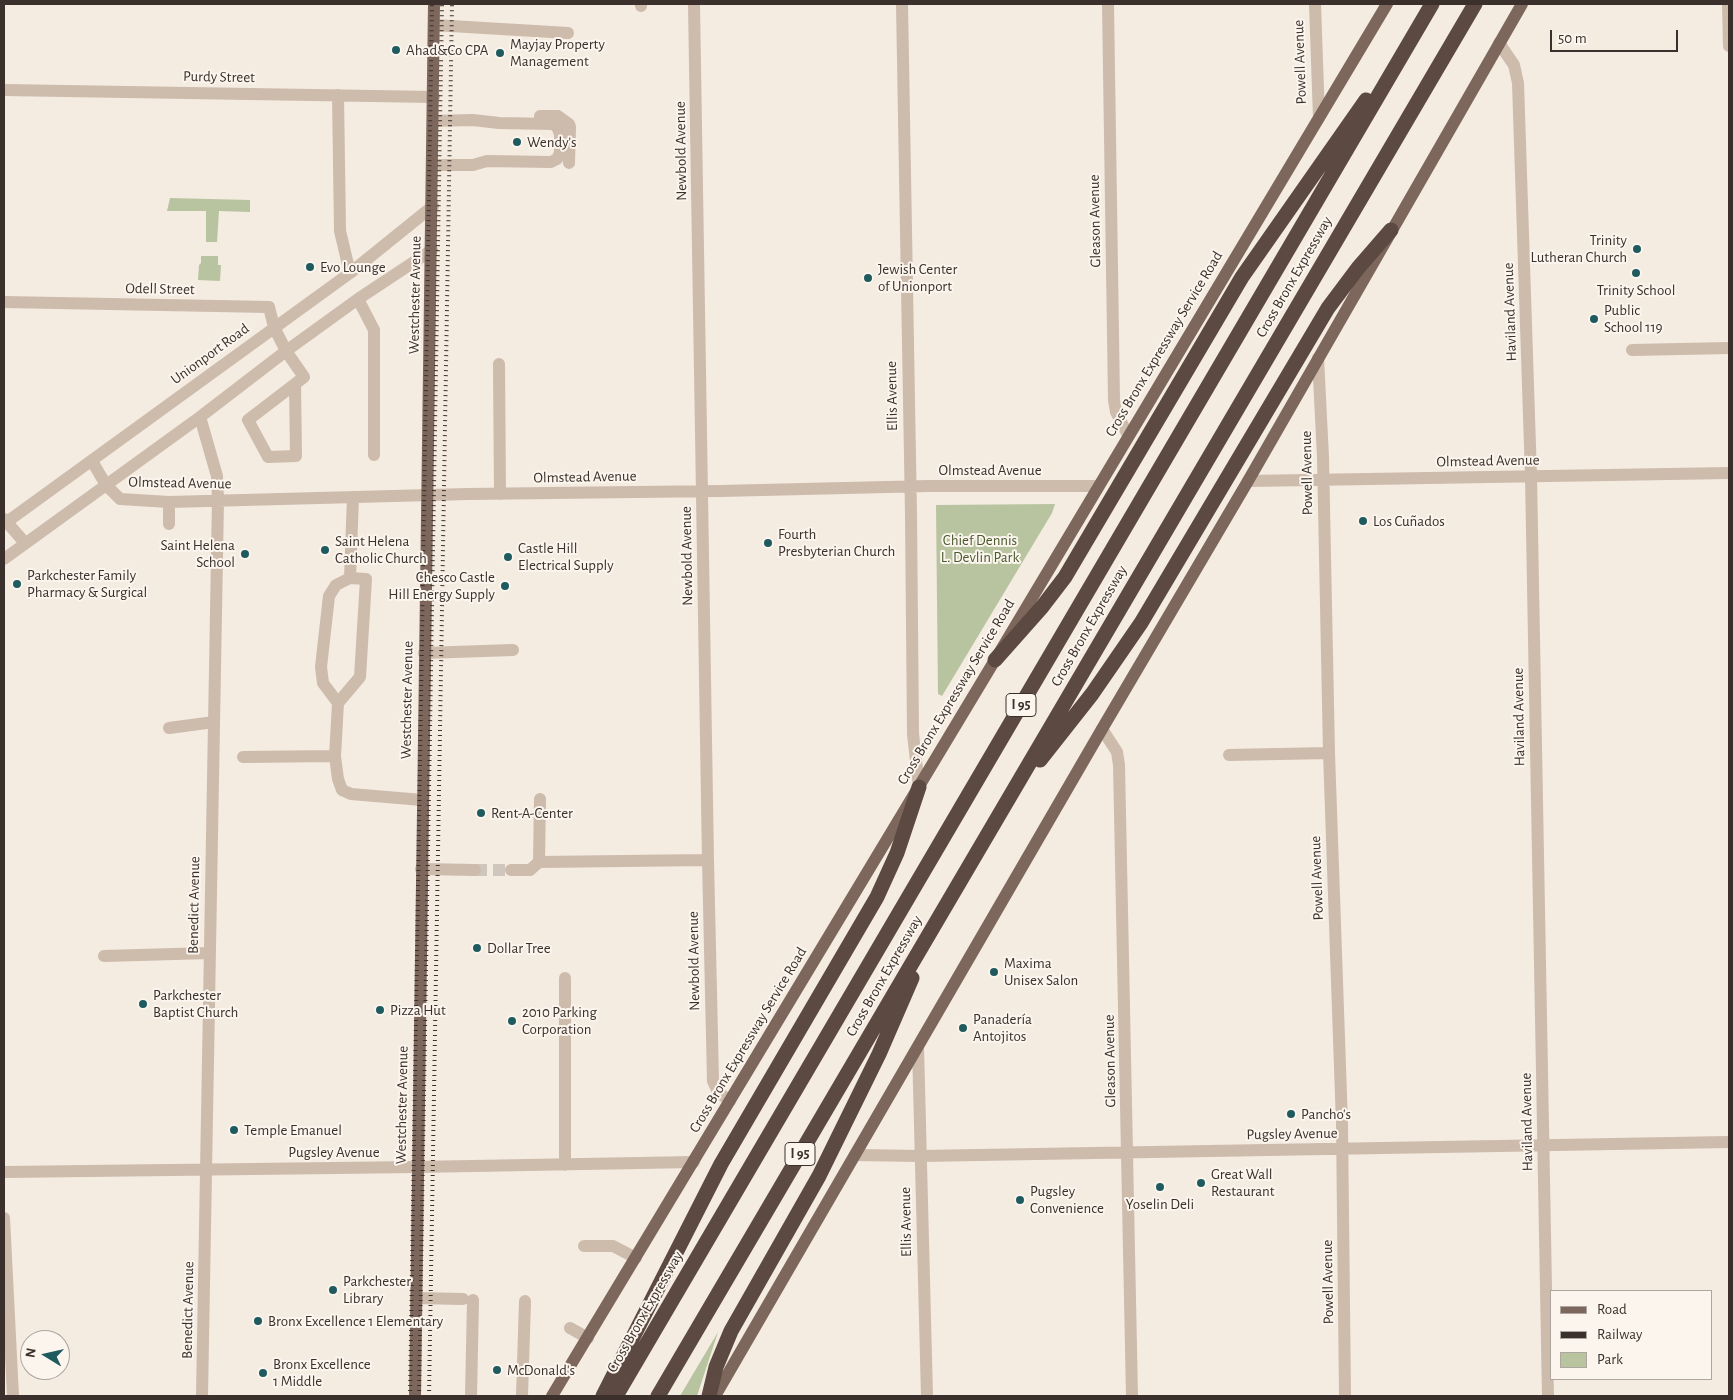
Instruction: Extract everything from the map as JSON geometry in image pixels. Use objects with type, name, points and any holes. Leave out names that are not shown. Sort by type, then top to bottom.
[{"type":"highway","name":"Cross Bronx Expressway","points":[[658,1396],[1475,4]]},
{"type":"highway","name":"Cross Bronx Expressway","points":[[616,1396],[1429,9]]},
{"type":"highway","points":[[995,660],[1042,607],[1065,577],[1246,271],[1429,9]]},
{"type":"highway","points":[[1005,804],[1075,717],[1126,646],[1184,553],[1319,322],[1347,281],[1391,230]]},
{"type":"highway","points":[[603,1396],[721,1164],[877,897],[897,853],[919,786]]},
{"type":"highway","points":[[709,1396],[716,1367],[731,1331],[827,1159],[879,1054],[942,911]]},
{"type":"main road","name":"Westchester Avenue","points":[[415,1396],[434,4]]},
{"type":"main road","name":"Cross Bronx Expressway Service Road","points":[[552,1396],[1387,4]]},
{"type":"main road","points":[[714,1396],[1248,481],[1522,4]]},
{"type":"street","name":"Newbold Avenue","points":[[694,4],[713,1081],[718,1092],[730,1101]]},
{"type":"street","name":"Ellis Avenue","points":[[902,4],[913,734],[919,786]]},
{"type":"street","name":"Gleason Avenue","points":[[1108,4],[1114,400],[1116,412],[1128,435]]},
{"type":"street","name":"Powell Avenue","points":[[1315,4],[1319,118]]},
{"type":"street","points":[[1728,4],[1729,46]]},
{"type":"street","points":[[434,25],[568,32]]},
{"type":"street","name":"Haviland Avenue","points":[[1499,43],[1514,64],[1518,83],[1531,476],[1548,1396]]},
{"type":"street","name":"Purdy Street","points":[[4,90],[434,97]]},
{"type":"street","points":[[338,96],[340,231],[350,273]]},
{"type":"street","points":[[433,121],[473,120],[506,115],[558,116],[570,127],[569,162]]},
{"type":"street","points":[[433,165],[472,165],[487,161],[551,162],[557,159],[560,153],[560,130],[553,124],[499,123],[473,120]]},
{"type":"street","points":[[472,165],[486,169]]},
{"type":"street","name":"Unionport Road","points":[[5,521],[350,273],[432,206]]},
{"type":"street","points":[[4,559],[200,417],[358,299],[432,250]]},
{"type":"street","points":[[358,299],[374,330],[374,455]]},
{"type":"street","name":"Odell Street","points":[[4,302],[269,307],[274,327],[286,351],[304,378],[295,384]]},
{"type":"street","points":[[1632,350],[1729,348]]},
{"type":"street","name":"Powell Avenue","points":[[1318,358],[1324,480],[1329,754],[1343,1149],[1345,1396]]},
{"type":"street","points":[[499,364],[500,494]]},
{"type":"street","points":[[295,384],[296,456],[268,457],[248,420],[295,384]]},
{"type":"street","name":"Benedict Avenue","points":[[200,417],[217,476],[218,500],[202,1396]]},
{"type":"street","name":"Olmstead Avenue","points":[[92,460],[106,485],[120,499],[169,502],[500,494],[910,487],[1098,486]]},
{"type":"street","name":"Olmstead Avenue","points":[[1248,481],[1729,472]]},
{"type":"street","points":[[350,578],[354,497]]},
{"type":"street","points":[[169,502],[169,524]]},
{"type":"street","points":[[5,521],[24,543]]},
{"type":"street","points":[[338,703],[323,683],[321,667],[329,596],[336,586],[350,578],[366,579],[360,678],[338,703],[335,756],[338,779],[342,790],[351,794],[422,800]]},
{"type":"street","points":[[424,653],[513,650]]},
{"type":"street","points":[[169,728],[214,722]]},
{"type":"street","name":"Gleason Avenue","points":[[1102,729],[1117,752],[1119,765],[1132,1396]]},
{"type":"street","points":[[1229,756],[1329,754]]},
{"type":"street","points":[[243,757],[335,756]]},
{"type":"street","points":[[539,862],[540,799]]},
{"type":"street","points":[[511,870],[530,870],[539,862],[708,860]]},
{"type":"street","points":[[421,869],[475,870]]},
{"type":"street","points":[[104,956],[210,953]]},
{"type":"street","points":[[565,978],[565,1164]]},
{"type":"street","name":"Ellis Avenue","points":[[918,1047],[927,1396]]},
{"type":"street","name":"Pugsley Avenue","points":[[855,1155],[921,1156],[1729,1142]]},
{"type":"street","name":"Pugsley Avenue","points":[[4,1172],[694,1162]]},
{"type":"street","points":[[4,1218],[13,1396]]},
{"type":"street","points":[[584,1246],[613,1246],[636,1258]]},
{"type":"street","points":[[416,1298],[468,1300],[471,1396]]},
{"type":"street","points":[[522,1396],[525,1301]]},
{"type":"street","points":[[570,1328],[588,1338]]},
{"type":"green space","points":[[170,198],[250,200],[250,212],[219,211],[217,242],[206,242],[206,211],[167,211]]},
{"type":"green space","points":[[201,256],[218,256],[218,265],[221,265],[220,281],[198,280]]},
{"type":"green space","name":"Chief Dennis L. Devlin Park","points":[[1055,504],[1052,513],[942,696],[938,694],[936,505]]},
{"type":"green space","points":[[718,1332],[697,1396],[680,1396]]},
{"type":"tunnel","points":[[475,870],[511,870]]},
{"type":"railway","points":[[410,1396],[432,4]]},
{"type":"railway","points":[[419,1396],[442,4]]},
{"type":"railway","points":[[429,1396],[452,4]]},
{"type":"place","name":"Ahad&Co CPA","points":[[396,50]]},
{"type":"place","name":"Mayjay Property Management","points":[[500,53]]},
{"type":"place","name":"Wendy's","points":[[517,142]]},
{"type":"place","name":"Trinity Lutheran Church","points":[[1637,249]]},
{"type":"place","name":"Evo Lounge","points":[[310,267]]},
{"type":"place","name":"Trinity School","points":[[1636,273]]},
{"type":"place","name":"Jewish Center of Unionport","points":[[868,278]]},
{"type":"place","name":"Public School 119","points":[[1594,319]]},
{"type":"place","name":"Los Cuñados","points":[[1363,521]]},
{"type":"place","name":"Fourth Presbyterian Church","points":[[768,543]]},
{"type":"place","name":"Saint Helena Catholic Church","points":[[325,550]]},
{"type":"place","name":"Saint Helena School","points":[[245,554]]},
{"type":"place","name":"Castle Hill Electrical Supply","points":[[508,557]]},
{"type":"place","name":"Parkchester Family Pharmacy & Surgical","points":[[17,584]]},
{"type":"place","name":"Chesco Castle Hill Energy Supply","points":[[505,586]]},
{"type":"place","name":"Rent-A-Center","points":[[481,813]]},
{"type":"place","name":"Dollar Tree","points":[[477,948]]},
{"type":"place","name":"Maxima Unisex Salon","points":[[994,972]]},
{"type":"place","name":"Parkchester Baptist Church","points":[[143,1004]]},
{"type":"place","name":"Pizza Hut","points":[[380,1010]]},
{"type":"place","name":"2010 Parking Corporation","points":[[512,1021]]},
{"type":"place","name":"Panadería Antojitos","points":[[963,1028]]},
{"type":"place","name":"Pancho's","points":[[1291,1114]]},
{"type":"place","name":"Temple Emanuel","points":[[234,1130]]},
{"type":"place","name":"Great Wall Restaurant","points":[[1201,1183]]},
{"type":"place","name":"Yoselin Deli","points":[[1160,1187]]},
{"type":"place","name":"Pugsley Convenience","points":[[1020,1200]]},
{"type":"place","name":"Parkchester Library","points":[[333,1290]]},
{"type":"place","name":"Bronx Excellence 1 Elementary","points":[[258,1321]]},
{"type":"place","name":"McDonald's","points":[[497,1370]]},
{"type":"place","name":"Bronx Excellence 1 Middle","points":[[263,1373]]}]
